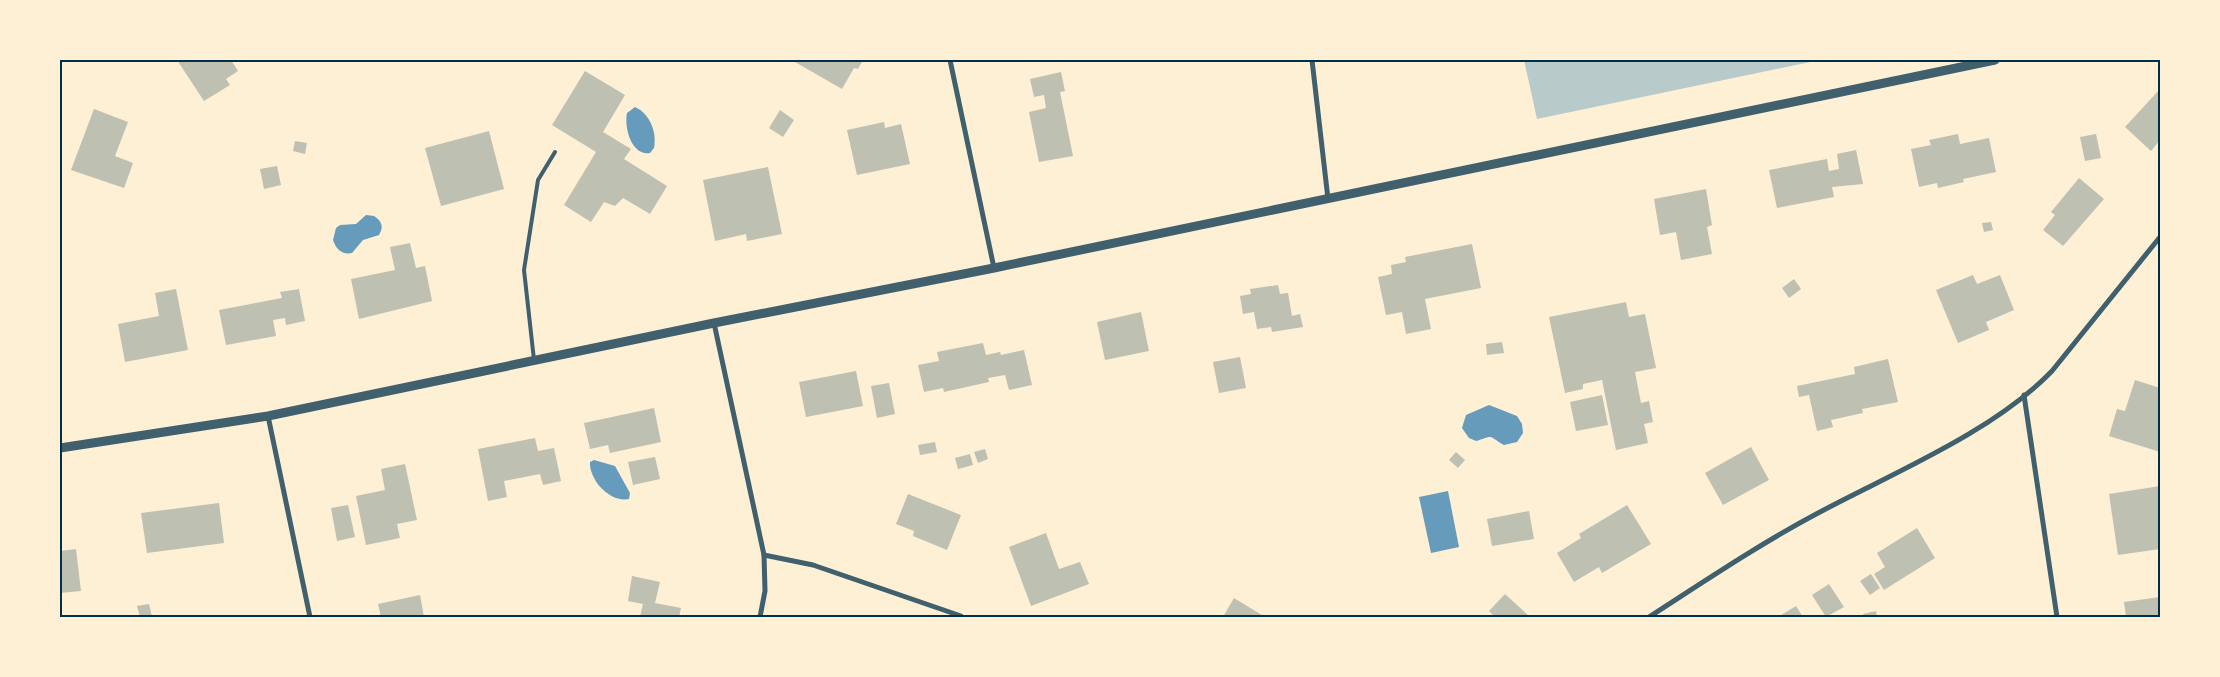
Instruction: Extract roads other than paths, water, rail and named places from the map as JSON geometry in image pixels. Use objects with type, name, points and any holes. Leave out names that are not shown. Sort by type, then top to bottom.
[{"type":"street","points":[[950,60],[994,268]]},
{"type":"street","points":[[1312,60],[1328,199]]},
{"type":"street","points":[[60,448],[268,416],[714,323],[994,268],[1328,199],[1973,62],[1995,60]]},
{"type":"street","points":[[1649,617],[1659,615],[1818,512],[1968,433],[2024,395],[2052,371],[2160,237]]},
{"type":"street","points":[[714,323],[764,555],[765,591],[760,617]]},
{"type":"street","points":[[2024,395],[2057,617]]},
{"type":"street","points":[[268,416],[310,617]]},
{"type":"street","points":[[764,555],[814,565],[961,616]]},
{"type":"lane","points":[[534,360],[524,270],[538,180],[555,152]]},
{"type":"water","points":[[635,107],[645,114],[653,130],[655,142],[654,148],[650,153],[643,153],[638,150],[628,133],[627,113]]},
{"type":"water","points":[[366,215],[374,216],[379,220],[382,227],[379,235],[363,240],[352,253],[340,251],[333,240],[336,228],[340,225],[356,224]]},
{"type":"water","points":[[1489,405],[1517,416],[1522,424],[1523,433],[1517,442],[1504,445],[1491,437],[1476,441],[1469,438],[1462,428],[1466,415]]},
{"type":"water","points":[[594,460],[615,466],[630,493],[629,499],[615,497],[602,489],[593,476],[591,469],[590,462]]},
{"type":"water","points":[[1448,491],[1459,547],[1431,553],[1419,497]]}]
